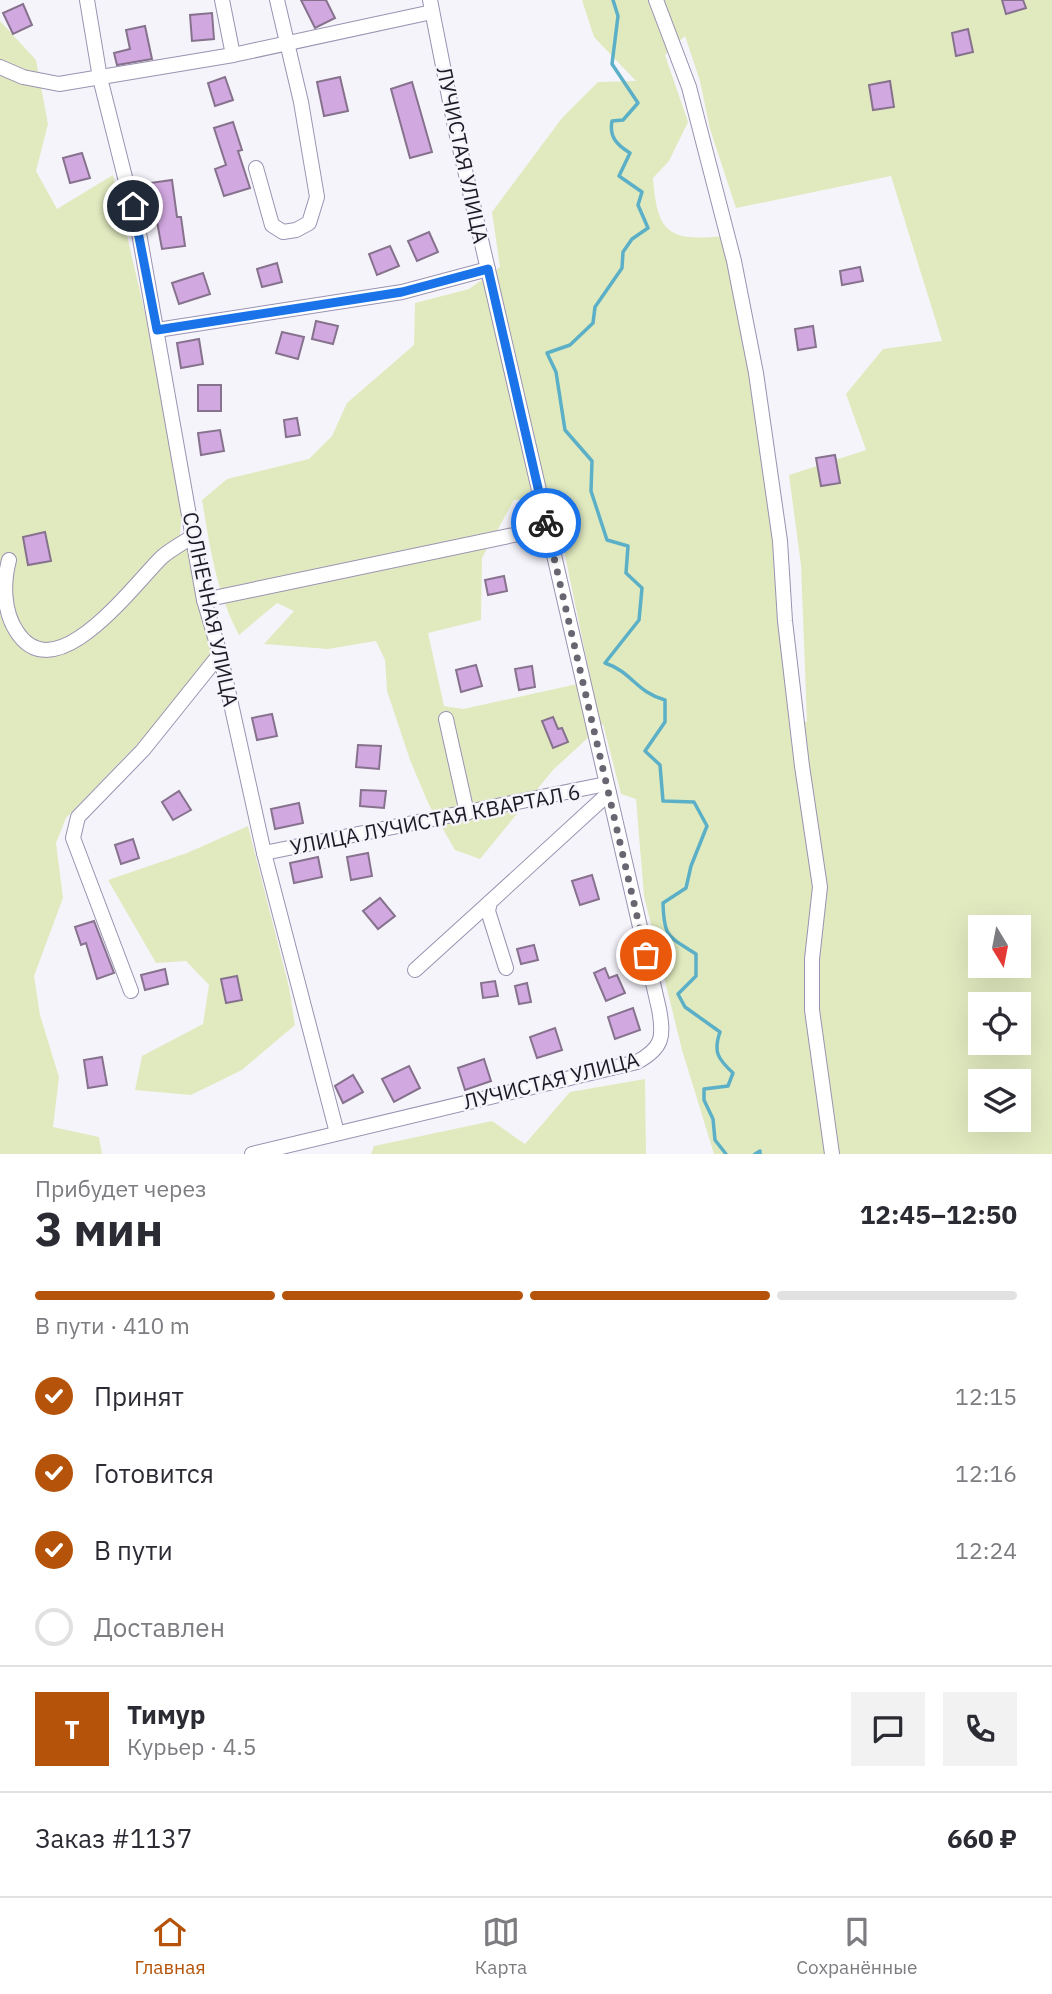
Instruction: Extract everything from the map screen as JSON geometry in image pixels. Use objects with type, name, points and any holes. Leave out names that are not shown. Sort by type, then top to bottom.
[{"type":"street","name":"СОЛНЕЧНАЯ УЛИЦА","points":[[87,0],[100,78],[139,233],[204,600],[220,654],[264,853],[337,1133]]},
{"type":"street","points":[[222,0],[233,55]]},
{"type":"street","points":[[256,168],[272,225],[283,232],[296,230],[309,223],[317,197],[301,102],[277,0]]},
{"type":"street","points":[[656,0],[689,87],[734,261],[756,373],[780,541],[785,621],[820,887],[812,959],[812,1010],[832,1154]]},
{"type":"street","points":[[0,67],[23,77],[60,84],[233,55],[431,6]]},
{"type":"street","name":"ЛУЧИСТАЯ УЛИЦА","points":[[252,1154],[636,1062],[653,1053],[661,1040],[659,1009],[488,269],[431,6]]},
{"type":"street","points":[[157,330],[402,292],[488,269]]},
{"type":"street","points":[[204,600],[547,528]]},
{"type":"street","points":[[9,560],[3,582],[10,623],[24,644],[43,650],[66,645],[88,633],[164,555],[194,536]]},
{"type":"street","points":[[131,991],[73,838],[74,828],[78,817],[143,750],[220,654]]},
{"type":"street","points":[[446,719],[467,813]]},
{"type":"street","points":[[415,970],[490,902],[607,788]]},
{"type":"street","name":"УЛИЦА ЛУЧИСТАЯ КВАРТАЛ 6","points":[[264,853],[607,788]]},
{"type":"street","points":[[490,902],[488,911],[506,968]]},
{"type":"green space","points":[[582,0],[1052,0],[1052,1154],[714,1154],[682,1050],[644,896],[636,799],[621,794],[603,724],[553,770],[480,859],[455,850],[429,805],[410,760],[387,691],[385,660],[376,641],[328,649],[264,644],[294,611],[277,603],[239,635],[231,619],[215,569],[202,500],[227,479],[309,459],[332,436],[347,403],[414,345],[415,303],[469,289],[500,267],[492,212],[562,118],[598,82],[636,81],[594,37]],"holes":[[[685,36],[700,81],[710,129],[736,208],[891,176],[942,341],[883,349],[846,394],[866,450],[789,475],[801,565],[807,722],[791,718],[775,541],[749,365],[722,236],[677,235],[662,222],[655,196],[653,178],[669,161],[688,122],[665,55]],[[553,497],[591,681],[463,709],[444,706],[428,633],[481,620],[482,558],[514,500]]]},
{"type":"green space","points":[[0,21],[36,60],[48,124],[36,171],[57,209],[113,175],[147,322],[182,508],[180,535],[191,543],[214,655],[152,729],[66,818],[56,843],[63,898],[34,976],[40,1015],[59,1077],[53,1127],[99,1137],[102,1154],[0,1154]]},
{"type":"green space","points":[[248,826],[289,987],[295,1025],[242,1070],[191,1095],[135,1090],[142,1056],[203,1024],[209,985],[186,961],[156,963],[108,880],[187,853]]},
{"type":"green space","points":[[645,1079],[646,1154],[371,1154],[374,1146],[492,1121],[525,1144],[570,1092]]},
{"type":"building","points":[[301,0],[326,0],[335,18],[315,28]]},
{"type":"building","points":[[1002,0],[1023,0],[1026,8],[1006,14]]},
{"type":"building","points":[[23,4],[32,25],[13,34],[3,13]]},
{"type":"building","points":[[212,13],[214,39],[192,41],[190,15]]},
{"type":"building","points":[[145,26],[152,59],[117,65],[114,53],[130,49],[126,30]]},
{"type":"building","points":[[968,29],[973,52],[956,56],[952,33]]},
{"type":"building","points":[[225,77],[233,100],[215,106],[208,83]]},
{"type":"building","points":[[340,77],[348,111],[324,116],[317,82]]},
{"type":"building","points":[[890,81],[894,107],[873,110],[869,85]]},
{"type":"building","points":[[412,82],[432,152],[410,158],[391,89]]},
{"type":"building","points":[[233,122],[242,150],[238,151],[250,188],[224,196],[215,169],[226,165],[214,128]]},
{"type":"building","points":[[82,153],[90,178],[70,183],[63,158]]},
{"type":"building","points":[[172,180],[177,217],[181,217],[185,246],[162,249],[150,183]]},
{"type":"building","points":[[429,232],[438,252],[417,261],[408,241]]},
{"type":"building","points":[[390,246],[399,266],[377,275],[369,254]]},
{"type":"building","points":[[277,263],[282,282],[262,287],[257,269]]},
{"type":"building","points":[[860,267],[863,281],[842,285],[840,271]]},
{"type":"building","points":[[203,273],[210,294],[179,304],[172,283]]},
{"type":"building","points":[[316,321],[338,326],[333,344],[312,339]]},
{"type":"building","points":[[813,326],[816,347],[798,350],[795,329]]},
{"type":"building","points":[[282,332],[304,337],[298,359],[276,353]]},
{"type":"building","points":[[199,339],[203,364],[181,368],[177,343]]},
{"type":"building","points":[[198,385],[221,385],[221,411],[198,411]]},
{"type":"building","points":[[297,418],[300,435],[286,437],[284,420]]},
{"type":"building","points":[[220,430],[224,451],[201,455],[198,433]]},
{"type":"building","points":[[835,455],[840,483],[821,486],[816,458]]},
{"type":"building","points":[[45,532],[51,561],[28,565],[23,537]]},
{"type":"building","points":[[504,576],[507,591],[488,595],[485,580]]},
{"type":"building","points":[[476,665],[482,686],[461,692],[456,670]]},
{"type":"building","points":[[532,666],[535,687],[519,690],[515,669]]},
{"type":"building","points":[[272,714],[277,736],[257,740],[252,718]]},
{"type":"building","points":[[553,717],[568,742],[553,748],[542,721]]},
{"type":"building","points":[[358,745],[381,746],[379,769],[356,767]]},
{"type":"building","points":[[361,790],[386,791],[384,808],[360,806]]},
{"type":"building","points":[[179,791],[191,810],[173,820],[162,802]]},
{"type":"building","points":[[299,803],[303,823],[275,829],[271,809]]},
{"type":"building","points":[[133,839],[139,858],[121,864],[115,845]]},
{"type":"building","points":[[368,853],[372,876],[351,880],[347,857]]},
{"type":"building","points":[[318,857],[322,877],[294,883],[290,863]]},
{"type":"building","points":[[592,875],[599,899],[580,905],[572,881]]},
{"type":"building","points":[[380,898],[395,916],[378,929],[363,911]]},
{"type":"building","points":[[94,921],[114,973],[97,979],[86,943],[81,945],[75,927]]},
{"type":"building","points":[[534,945],[538,960],[521,964],[517,949]]},
{"type":"building","points":[[605,968],[609,978],[617,975],[625,993],[606,1001],[594,973]]},
{"type":"building","points":[[165,969],[168,984],[145,990],[141,975]]},
{"type":"building","points":[[237,976],[242,1000],[226,1003],[221,979]]},
{"type":"building","points":[[495,981],[498,996],[483,998],[481,983]]},
{"type":"building","points":[[527,983],[531,1002],[519,1004],[515,986]]},
{"type":"building","points":[[633,1008],[640,1030],[615,1039],[608,1017]]},
{"type":"building","points":[[555,1028],[562,1050],[537,1058],[530,1037]]},
{"type":"building","points":[[102,1057],[107,1085],[88,1088],[84,1060]]},
{"type":"building","points":[[484,1059],[491,1081],[465,1090],[458,1068]]},
{"type":"building","points":[[409,1066],[420,1088],[394,1102],[382,1079]]},
{"type":"building","points":[[353,1075],[363,1092],[343,1103],[335,1086]]},
{"type":"waterway","points":[[613,0],[618,16],[612,64],[638,103],[623,120],[612,121],[612,132],[618,144],[630,153],[619,176],[642,192],[638,205],[648,228],[632,239],[623,252],[622,268],[595,307],[593,323],[570,345],[547,353],[556,372],[565,430],[592,461],[591,491],[607,540],[628,546],[626,573],[642,588],[639,620],[605,663],[622,671],[647,692],[665,700],[665,722],[645,751],[660,765],[663,801],[694,802],[707,826],[691,866],[686,888],[663,903],[669,935],[696,954],[696,976],[678,994],[685,1007],[720,1032],[718,1055],[733,1073],[728,1086],[704,1089],[704,1100],[713,1119],[715,1140],[726,1154]]},
{"type":"waterway","points":[[755,1154],[760,1151],[760,1154]]},
{"type":"way so far","points":[[546,523],[646,955]]},
{"type":"route","points":[[133,206],[157,330],[281,313],[402,292],[488,269],[546,523]]}]
